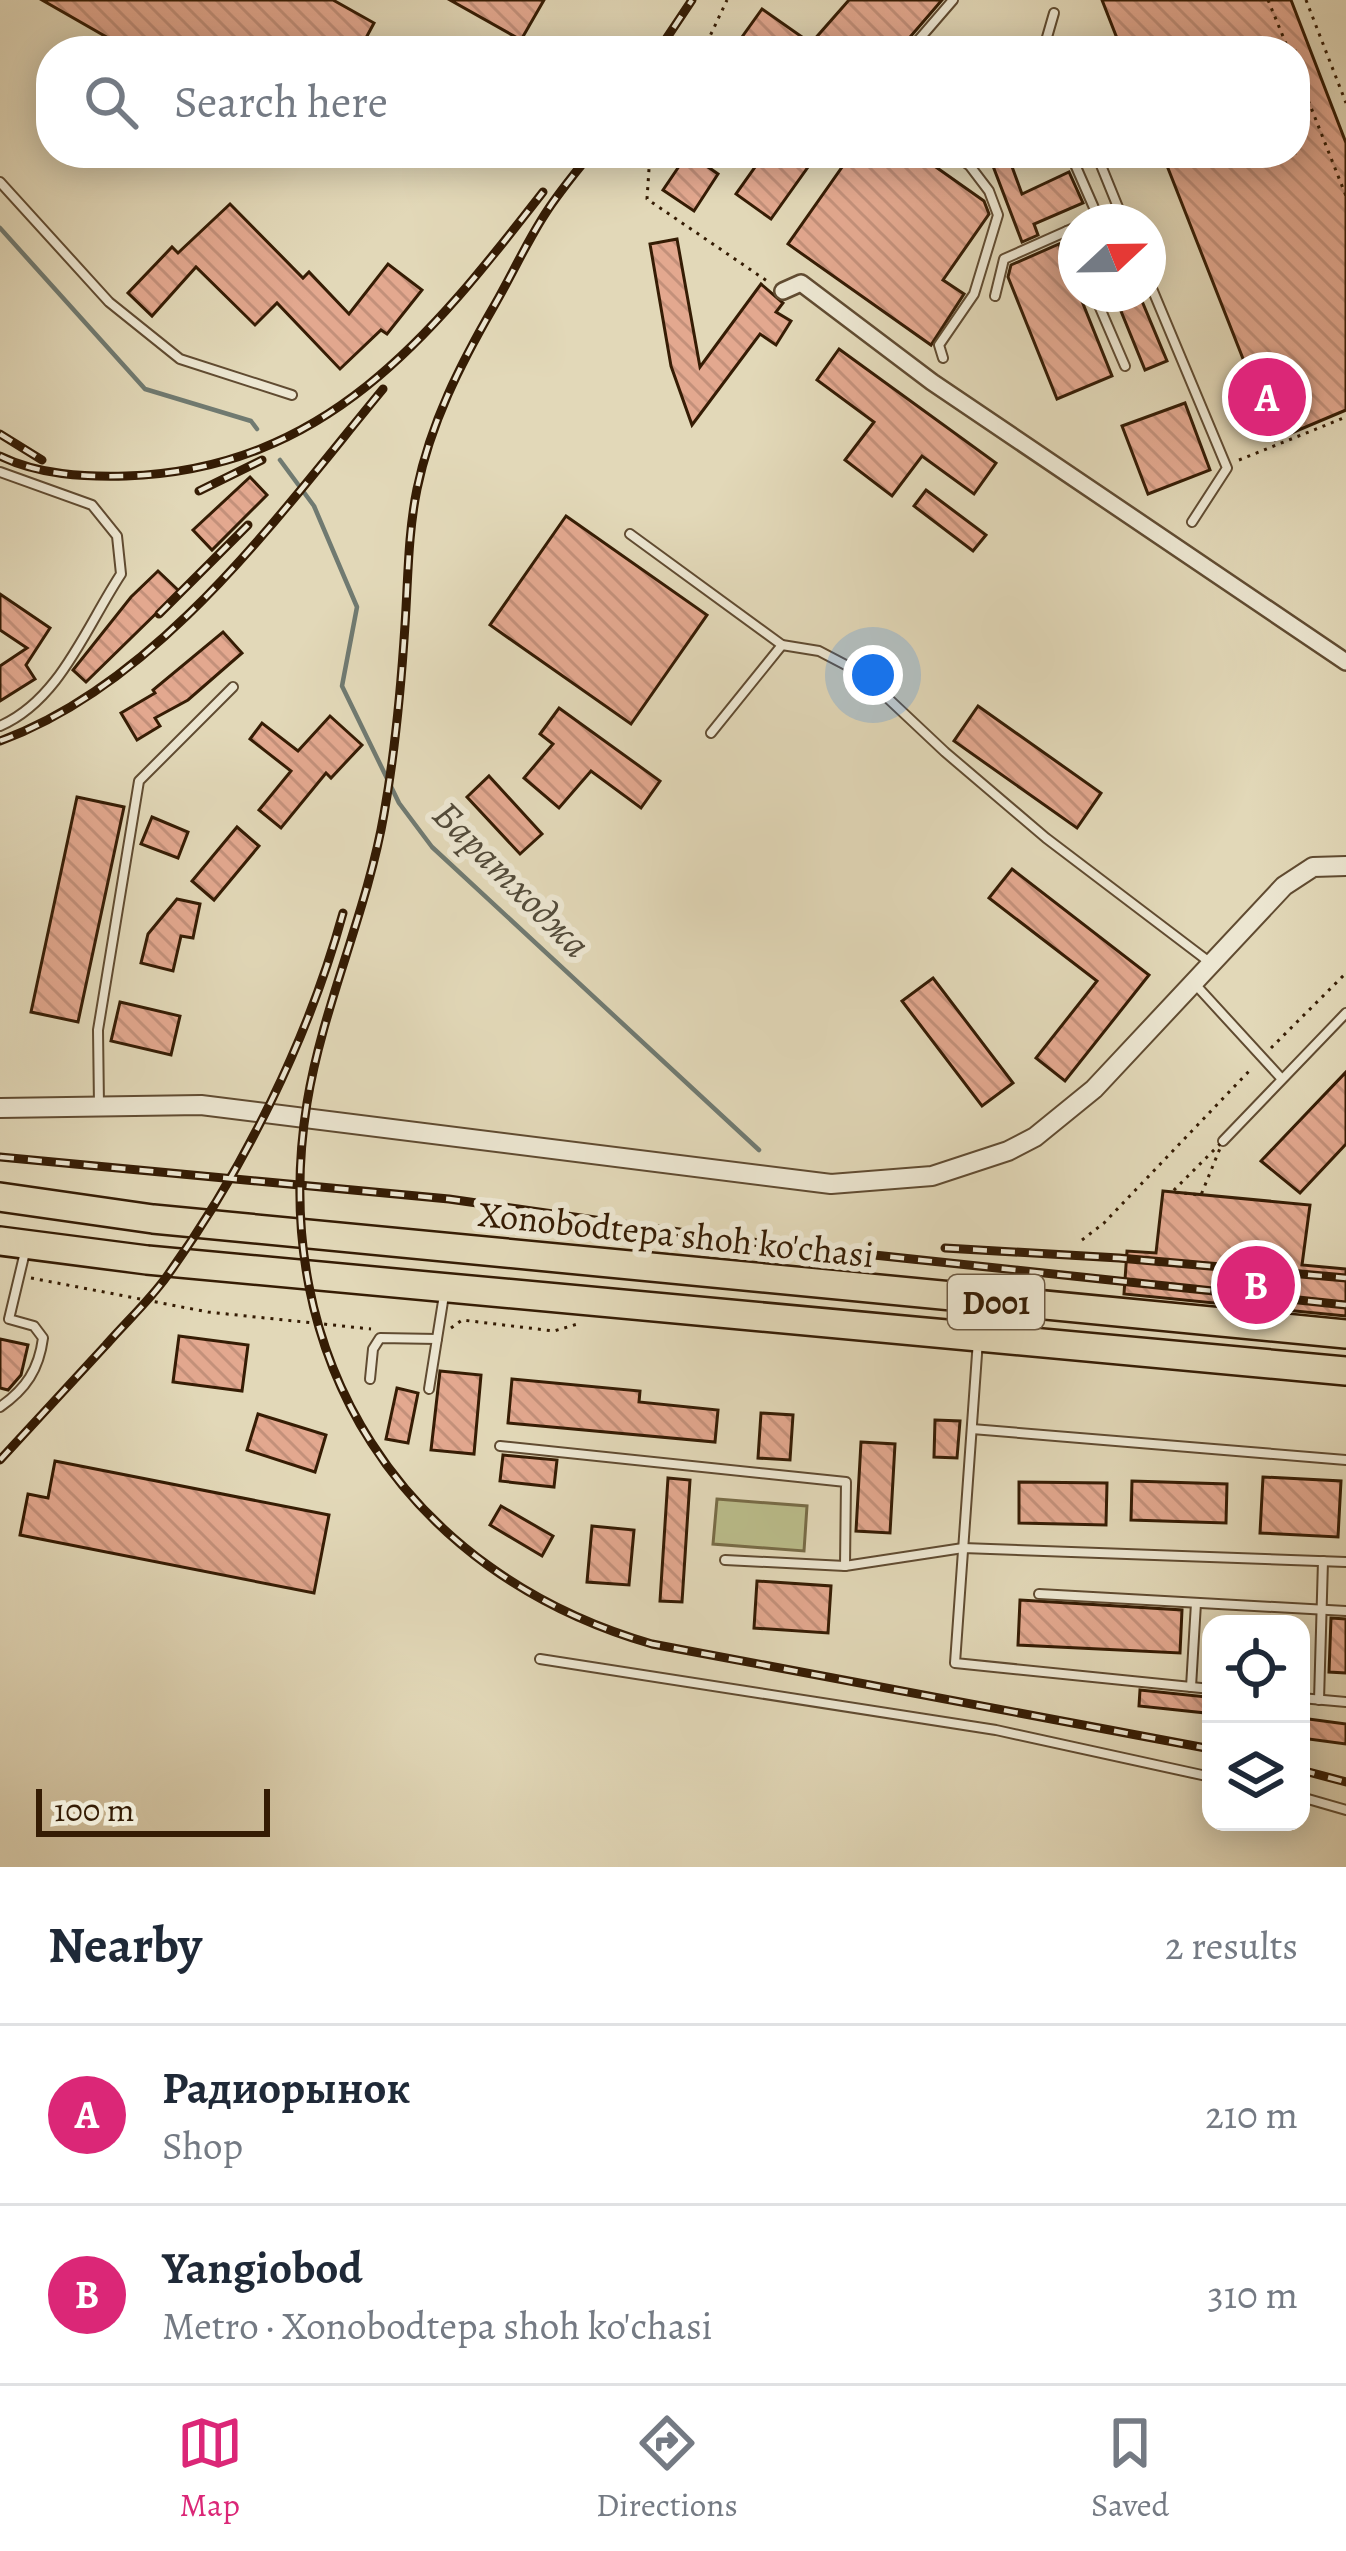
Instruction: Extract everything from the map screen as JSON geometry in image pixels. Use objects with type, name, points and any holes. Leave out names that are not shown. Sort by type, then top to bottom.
[{"type":"highway","name":"Xonobodtepa shoh ko'chasi","points":[[0,1197],[152,1220],[1346,1334]]},
{"type":"highway","points":[[147,1260],[152,1220]]},
{"type":"highway","points":[[361,1280],[366,1240]]},
{"type":"highway","name":"Xonobodtepa shoh ko'chasi","points":[[13,1243],[147,1260],[1346,1371]]},
{"type":"street","points":[[783,292],[801,283],[932,382],[1346,662]]},
{"type":"street","points":[[0,1108],[201,1106],[831,1184],[897,1182],[964,1167],[1035,1137],[1094,1089],[1210,962],[1299,874],[1322,865],[1346,866]]},
{"type":"lane","points":[[922,36],[953,0]]},
{"type":"lane","points":[[1047,36],[1054,13]]},
{"type":"lane","points":[[943,358],[939,344],[974,294],[998,215],[979,178],[968,168]]},
{"type":"lane","points":[[1077,168],[1092,204]]},
{"type":"lane","points":[[1102,168],[1116,204]]},
{"type":"lane","points":[[0,182],[109,302],[179,359],[292,395]]},
{"type":"lane","points":[[995,296],[1004,260],[1058,235]]},
{"type":"lane","points":[[1102,312],[1125,366]]},
{"type":"lane","points":[[1162,312],[1227,468],[1192,522]]},
{"type":"lane","points":[[0,472],[92,505],[117,536],[121,574],[58,680],[19,718],[0,726]]},
{"type":"lane","points":[[630,534],[782,646],[819,651],[860,673],[1046,838],[1210,962]]},
{"type":"lane","points":[[710,733],[782,646]]},
{"type":"lane","points":[[99,1107],[98,1030],[139,781],[233,687]]},
{"type":"lane","points":[[1192,982],[1281,1078]]},
{"type":"lane","points":[[1223,1141],[1346,1013]]},
{"type":"lane","points":[[0,1407],[20,1394],[40,1361],[43,1337],[34,1326],[5,1318],[13,1243]]},
{"type":"lane","points":[[429,1389],[441,1336],[445,1287]]},
{"type":"lane","points":[[370,1379],[373,1349],[380,1338],[441,1336]]},
{"type":"lane","points":[[978,1337],[955,1663],[1202,1688]]},
{"type":"lane","points":[[972,1430],[1346,1460]]},
{"type":"lane","points":[[500,1446],[846,1482],[844,1566]]},
{"type":"lane","points":[[725,1560],[844,1566],[963,1548],[1346,1562]]},
{"type":"lane","points":[[1319,1700],[1323,1561]]},
{"type":"lane","points":[[1040,1594],[1346,1611]]},
{"type":"lane","points":[[1191,1687],[1196,1603]]},
{"type":"lane","points":[[540,1659],[996,1730],[1202,1775]]},
{"type":"lane","points":[[1310,1699],[1346,1702]]},
{"type":"lane","points":[[1310,1800],[1346,1810]]},
{"type":"path","points":[[710,36],[727,0]]},
{"type":"path","points":[[1268,0],[1282,36]]},
{"type":"path","points":[[1306,0],[1346,104]]},
{"type":"path","points":[[1310,105],[1346,196]]},
{"type":"path","points":[[650,168],[647,199],[783,292]]},
{"type":"path","points":[[1233,462],[1346,417]]},
{"type":"path","points":[[1082,1240],[1104,1223],[1346,973]]},
{"type":"path","points":[[1223,1141],[1201,1195],[1172,1192],[1185,1179],[1223,1141]]},
{"type":"path","points":[[33,1279],[208,1312],[387,1330]]},
{"type":"path","points":[[441,1336],[462,1320],[554,1331],[584,1322]]},
{"type":"green space","points":[[717,1499],[807,1506],[804,1551],[713,1544]]},
{"type":"building","points":[[42,0],[333,0],[374,23],[367,36],[105,36]]},
{"type":"building","points":[[450,0],[544,0],[523,36],[514,36]]},
{"type":"building","points":[[849,0],[942,0],[911,36],[817,36]]},
{"type":"building","points":[[1102,0],[1291,0],[1305,36],[1116,36]]},
{"type":"building","points":[[762,9],[801,36],[743,36]]},
{"type":"building","points":[[1310,49],[1346,143],[1346,410],[1275,440],[1168,168],[1310,168]]},
{"type":"building","points":[[678,168],[709,168],[718,174],[694,211],[663,190]]},
{"type":"building","points":[[754,168],[807,168],[771,219],[736,194]]},
{"type":"building","points":[[841,168],[937,168],[984,201],[989,214],[943,280],[964,294],[931,345],[788,244]]},
{"type":"building","points":[[994,168],[1012,168],[1022,194],[1069,172],[1083,203],[1058,204],[1058,214],[1034,224],[1038,235],[1022,242]]},
{"type":"building","points":[[230,204],[303,278],[309,272],[349,314],[388,264],[422,290],[387,334],[381,330],[340,369],[277,303],[255,325],[196,267],[152,316],[128,293],[172,247],[178,253]]},
{"type":"building","points":[[677,239],[700,367],[761,284],[783,303],[776,312],[791,321],[776,345],[760,334],[692,425],[671,366],[650,244]]},
{"type":"building","points":[[1058,244],[1058,312],[1086,312],[1112,376],[1057,399],[1008,277],[1011,265]]},
{"type":"building","points":[[1121,312],[1147,312],[1167,361],[1145,370]]},
{"type":"building","points":[[839,349],[996,463],[974,494],[922,456],[892,496],[845,460],[874,422],[817,380]]},
{"type":"building","points":[[1185,403],[1210,470],[1148,494],[1122,426]]},
{"type":"building","points":[[250,477],[267,495],[212,550],[193,530]]},
{"type":"building","points":[[926,490],[986,535],[973,551],[914,506]]},
{"type":"building","points":[[566,516],[707,615],[631,724],[490,625]]},
{"type":"building","points":[[158,571],[179,591],[86,682],[73,670]]},
{"type":"building","points":[[0,594],[50,628],[26,665],[35,679],[0,701],[0,666],[27,648],[0,630]]},
{"type":"building","points":[[223,632],[242,653],[188,700],[155,718],[160,726],[137,740],[121,713],[155,693]]},
{"type":"building","points":[[978,706],[1101,793],[1077,828],[954,741]]},
{"type":"building","points":[[559,708],[660,781],[641,808],[591,771],[559,808],[524,778],[553,744],[540,734]]},
{"type":"building","points":[[330,716],[362,745],[331,778],[326,773],[281,828],[259,810],[291,771],[250,739],[262,723],[298,751]]},
{"type":"building","points":[[489,776],[542,834],[520,854],[467,797]]},
{"type":"building","points":[[77,797],[124,807],[78,1022],[31,1012]]},
{"type":"building","points":[[152,817],[188,832],[178,858],[141,844]]},
{"type":"building","points":[[237,827],[259,846],[214,900],[192,881]]},
{"type":"building","points":[[1012,869],[1149,975],[1065,1081],[1036,1058],[1097,981],[989,898]]},
{"type":"building","points":[[177,899],[200,904],[193,938],[181,936],[173,971],[141,963],[148,934]]},
{"type":"building","points":[[933,978],[1013,1083],[982,1106],[902,1001]]},
{"type":"building","points":[[120,1002],[180,1016],[171,1055],[111,1041]]},
{"type":"building","points":[[1346,1072],[1346,1144],[1300,1193],[1261,1161]]},
{"type":"building","points":[[1163,1191],[1310,1205],[1302,1265],[1346,1269],[1346,1316],[1124,1294],[1127,1251],[1156,1253]]},
{"type":"building","points":[[179,1336],[248,1345],[242,1391],[173,1382]]},
{"type":"building","points":[[0,1339],[28,1345],[21,1375],[8,1390],[0,1388]]},
{"type":"building","points":[[440,1371],[481,1375],[474,1454],[431,1450]]},
{"type":"building","points":[[512,1379],[640,1391],[639,1402],[718,1410],[715,1442],[508,1423]]},
{"type":"building","points":[[397,1388],[418,1393],[408,1443],[386,1439]]},
{"type":"building","points":[[761,1413],[793,1415],[790,1460],[758,1458]]},
{"type":"building","points":[[258,1414],[326,1435],[315,1472],[247,1450]]},
{"type":"building","points":[[935,1420],[960,1421],[957,1458],[934,1457]]},
{"type":"building","points":[[861,1442],[895,1444],[890,1533],[856,1531]]},
{"type":"building","points":[[503,1455],[557,1460],[554,1487],[500,1481]]},
{"type":"building","points":[[55,1461],[329,1515],[314,1593],[20,1535],[28,1494],[48,1498]]},
{"type":"building","points":[[1263,1477],[1341,1481],[1338,1537],[1260,1533]]},
{"type":"building","points":[[668,1478],[690,1480],[682,1602],[660,1601]]},
{"type":"building","points":[[1132,1481],[1227,1484],[1226,1523],[1131,1520]]},
{"type":"building","points":[[1019,1482],[1107,1483],[1106,1525],[1019,1523]]},
{"type":"building","points":[[501,1506],[553,1536],[542,1556],[490,1525]]},
{"type":"building","points":[[592,1526],[634,1530],[629,1585],[587,1582]]},
{"type":"building","points":[[757,1581],[831,1586],[828,1633],[754,1628]]},
{"type":"building","points":[[1020,1600],[1182,1610],[1180,1653],[1018,1645]]},
{"type":"building","points":[[1331,1618],[1346,1619],[1346,1673],[1329,1672]]},
{"type":"building","points":[[1140,1690],[1202,1696],[1202,1713],[1139,1706]]},
{"type":"building","points":[[1310,1719],[1346,1724],[1346,1744],[1310,1739]]},
{"type":"waterway","name":"Баратходжа","points":[[0,228],[145,389],[251,421],[257,429]]},
{"type":"waterway","name":"Баратходжа","points":[[280,460],[314,506],[357,607],[342,686],[399,803],[432,847],[759,1150]]},
{"type":"railway","points":[[668,36],[692,0]]},
{"type":"railway","points":[[579,168],[540,222],[470,350],[439,417],[417,489],[384,814],[307,1103],[300,1197],[309,1286],[333,1368],[372,1443],[423,1509],[488,1566],[565,1611],[652,1644],[1202,1747]]},
{"type":"railway","points":[[0,456],[62,474],[126,476],[197,468],[260,449],[316,421],[367,386],[414,344],[543,192]]},
{"type":"railway","points":[[0,741],[58,714],[163,638],[258,541],[383,389]]},
{"type":"railway","points":[[0,434],[42,460]]},
{"type":"railway","points":[[199,491],[262,460]]},
{"type":"railway","points":[[159,614],[248,525]]},
{"type":"railway","points":[[0,1460],[153,1294],[222,1192],[292,1055],[343,913]]},
{"type":"railway","points":[[0,1157],[449,1199],[742,1241],[1346,1305]]},
{"type":"railway","points":[[945,1248],[1346,1278]]},
{"type":"railway","points":[[1310,1772],[1346,1782]]},
{"type":"place","name":"Радиорынок","points":[[1267,397]]},
{"type":"place","name":"Yangiobod","points":[[1256,1285]]}]
